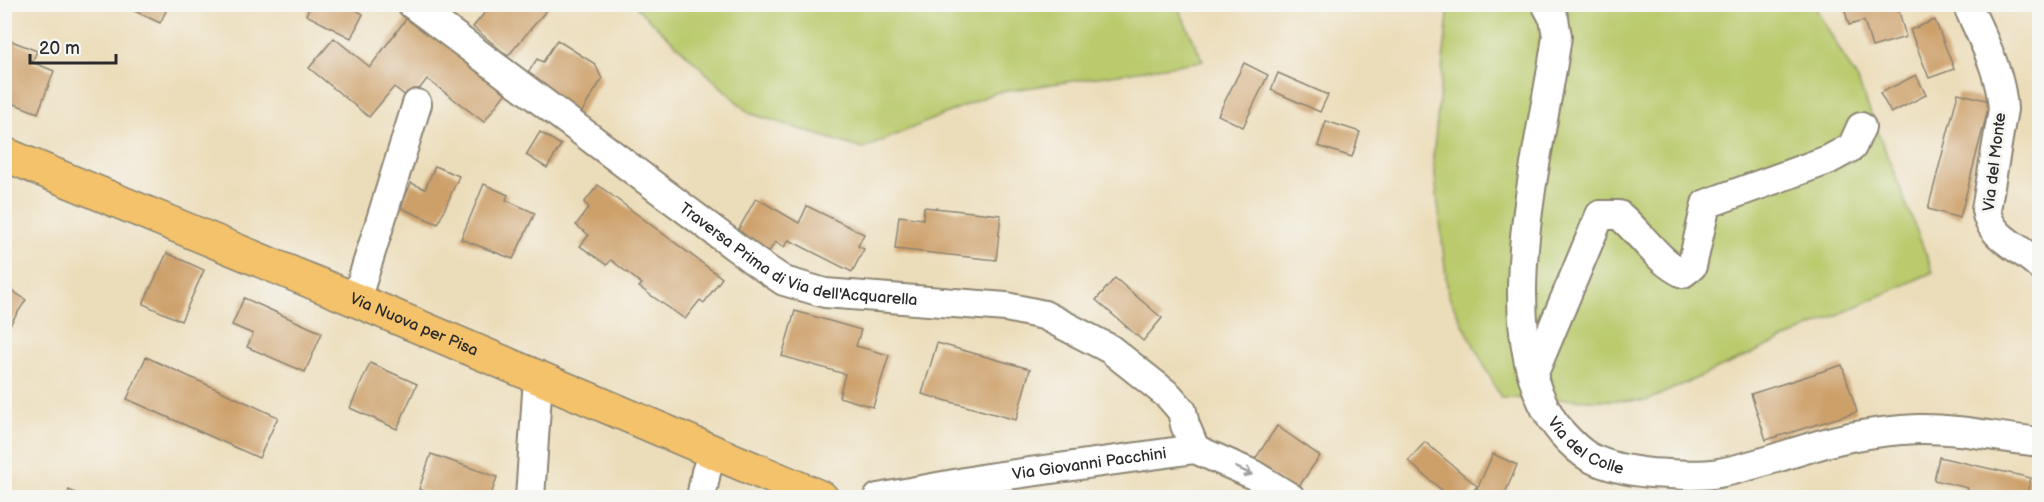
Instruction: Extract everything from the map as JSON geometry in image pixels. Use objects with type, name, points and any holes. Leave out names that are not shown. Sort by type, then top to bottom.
[{"type":"main road","name":"Via Nuova per Pisa","points":[[4,154],[356,300],[822,498]]},
{"type":"street","name":"Traversa Prima di Via dell'Acquarella","points":[[412,4],[784,281],[825,294],[1006,307],[1044,315],[1110,349],[1169,396],[1182,411],[1195,449]]},
{"type":"street","name":"Via del Colle","points":[[1546,4],[1554,20],[1557,36],[1530,198],[1523,282],[1525,345],[1546,410],[1553,422],[1578,449],[1598,461],[1613,466],[1641,472],[1688,476],[1717,473],[1848,438],[1893,431],[1920,429],[2040,442]]},
{"type":"street","name":"Via del Monte","points":[[1967,4],[1999,77],[2002,93],[2003,109],[1986,210],[1988,220],[1999,235],[2040,266]]},
{"type":"street","points":[[356,300],[417,104]]},
{"type":"street","points":[[1533,375],[1600,215],[1619,214],[1635,228],[1667,266],[1683,273],[1692,266],[1706,204],[1828,160],[1852,147],[1861,127]]},
{"type":"street","points":[[530,498],[538,378]]},
{"type":"street","name":"Via Giovanni Pacchini","points":[[878,498],[993,488],[1195,449]]},
{"type":"street","points":[[1195,449],[1252,474],[1291,498]]},
{"type":"street","points":[[701,498],[705,472],[713,452]]},
{"type":"green space","points":[[637,5],[1177,5],[1203,61],[994,93],[863,149],[749,113],[637,8]]},
{"type":"green space","points":[[1449,5],[1814,5],[1858,81],[1933,272],[1646,401],[1501,398],[1448,295],[1433,158]]},
{"type":"building","points":[[311,4],[346,4],[363,14],[351,38],[306,15]]},
{"type":"building","points":[[492,4],[548,4],[550,6],[508,56],[473,27]]},
{"type":"building","points":[[1843,4],[1897,4],[1906,37],[1872,47],[1864,21],[1849,25]]},
{"type":"building","points":[[122,5],[169,5],[160,23]]},
{"type":"building","points":[[409,15],[508,90],[484,122],[427,79],[411,100],[394,87],[369,117],[309,68],[334,38],[370,67]]},
{"type":"building","points":[[1935,20],[1954,69],[1929,78],[1910,30]]},
{"type":"building","points":[[4,38],[37,51],[32,62],[54,71],[38,113],[4,100]]},
{"type":"building","points":[[557,40],[595,64],[602,79],[578,118],[524,79],[537,59],[543,62]]},
{"type":"building","points":[[1244,63],[1268,75],[1243,127],[1218,115]]},
{"type":"building","points":[[1278,73],[1328,95],[1320,112],[1271,90]]},
{"type":"building","points":[[1916,75],[1926,95],[1891,113],[1880,93]]},
{"type":"building","points":[[1958,93],[1990,101],[1960,218],[1928,209]]},
{"type":"building","points":[[1326,121],[1360,132],[1352,157],[1318,146]]},
{"type":"building","points":[[540,132],[561,145],[547,168],[526,155]]},
{"type":"building","points":[[435,166],[459,176],[438,224],[401,208],[411,183],[425,189]]},
{"type":"building","points":[[484,184],[508,195],[506,200],[535,213],[513,259],[461,239]]},
{"type":"building","points":[[598,185],[722,278],[704,303],[700,300],[685,319],[639,287],[642,284],[611,260],[607,265],[580,246],[589,235],[576,225],[589,207],[584,203]]},
{"type":"building","points":[[756,198],[799,223],[807,206],[864,234],[858,246],[864,249],[852,272],[789,240],[784,247],[775,242],[767,255],[735,236]]},
{"type":"building","points":[[924,207],[1001,215],[996,260],[895,249],[899,216],[923,219]]},
{"type":"building","points":[[167,253],[204,270],[181,321],[143,304]]},
{"type":"building","points":[[1115,278],[1162,318],[1143,341],[1096,300]]},
{"type":"building","points":[[4,285],[26,300],[9,326],[4,323]]},
{"type":"building","points":[[244,298],[322,333],[305,372],[247,347],[253,334],[232,325]]},
{"type":"building","points":[[795,311],[861,330],[856,346],[889,355],[873,407],[839,397],[845,374],[782,356]]},
{"type":"building","points":[[937,343],[1030,369],[1016,420],[922,394]]},
{"type":"building","points":[[146,357],[278,417],[259,458],[127,399]]},
{"type":"building","points":[[370,363],[417,384],[397,429],[350,408]]},
{"type":"building","points":[[1842,365],[1857,412],[1766,440],[1751,394]]},
{"type":"building","points":[[1277,426],[1320,456],[1295,492],[1253,462]]},
{"type":"building","points":[[1425,442],[1477,486],[1467,498],[1451,498],[1408,461]]},
{"type":"building","points":[[431,454],[497,477],[490,498],[443,498],[419,489]]},
{"type":"building","points":[[1493,454],[1517,465],[1503,498],[1481,498],[1483,492],[1477,489]]},
{"type":"building","points":[[1939,457],[2031,478],[2026,498],[1966,498],[1968,488],[1934,480]]},
{"type":"building","points":[[69,490],[86,498],[66,498]]}]
